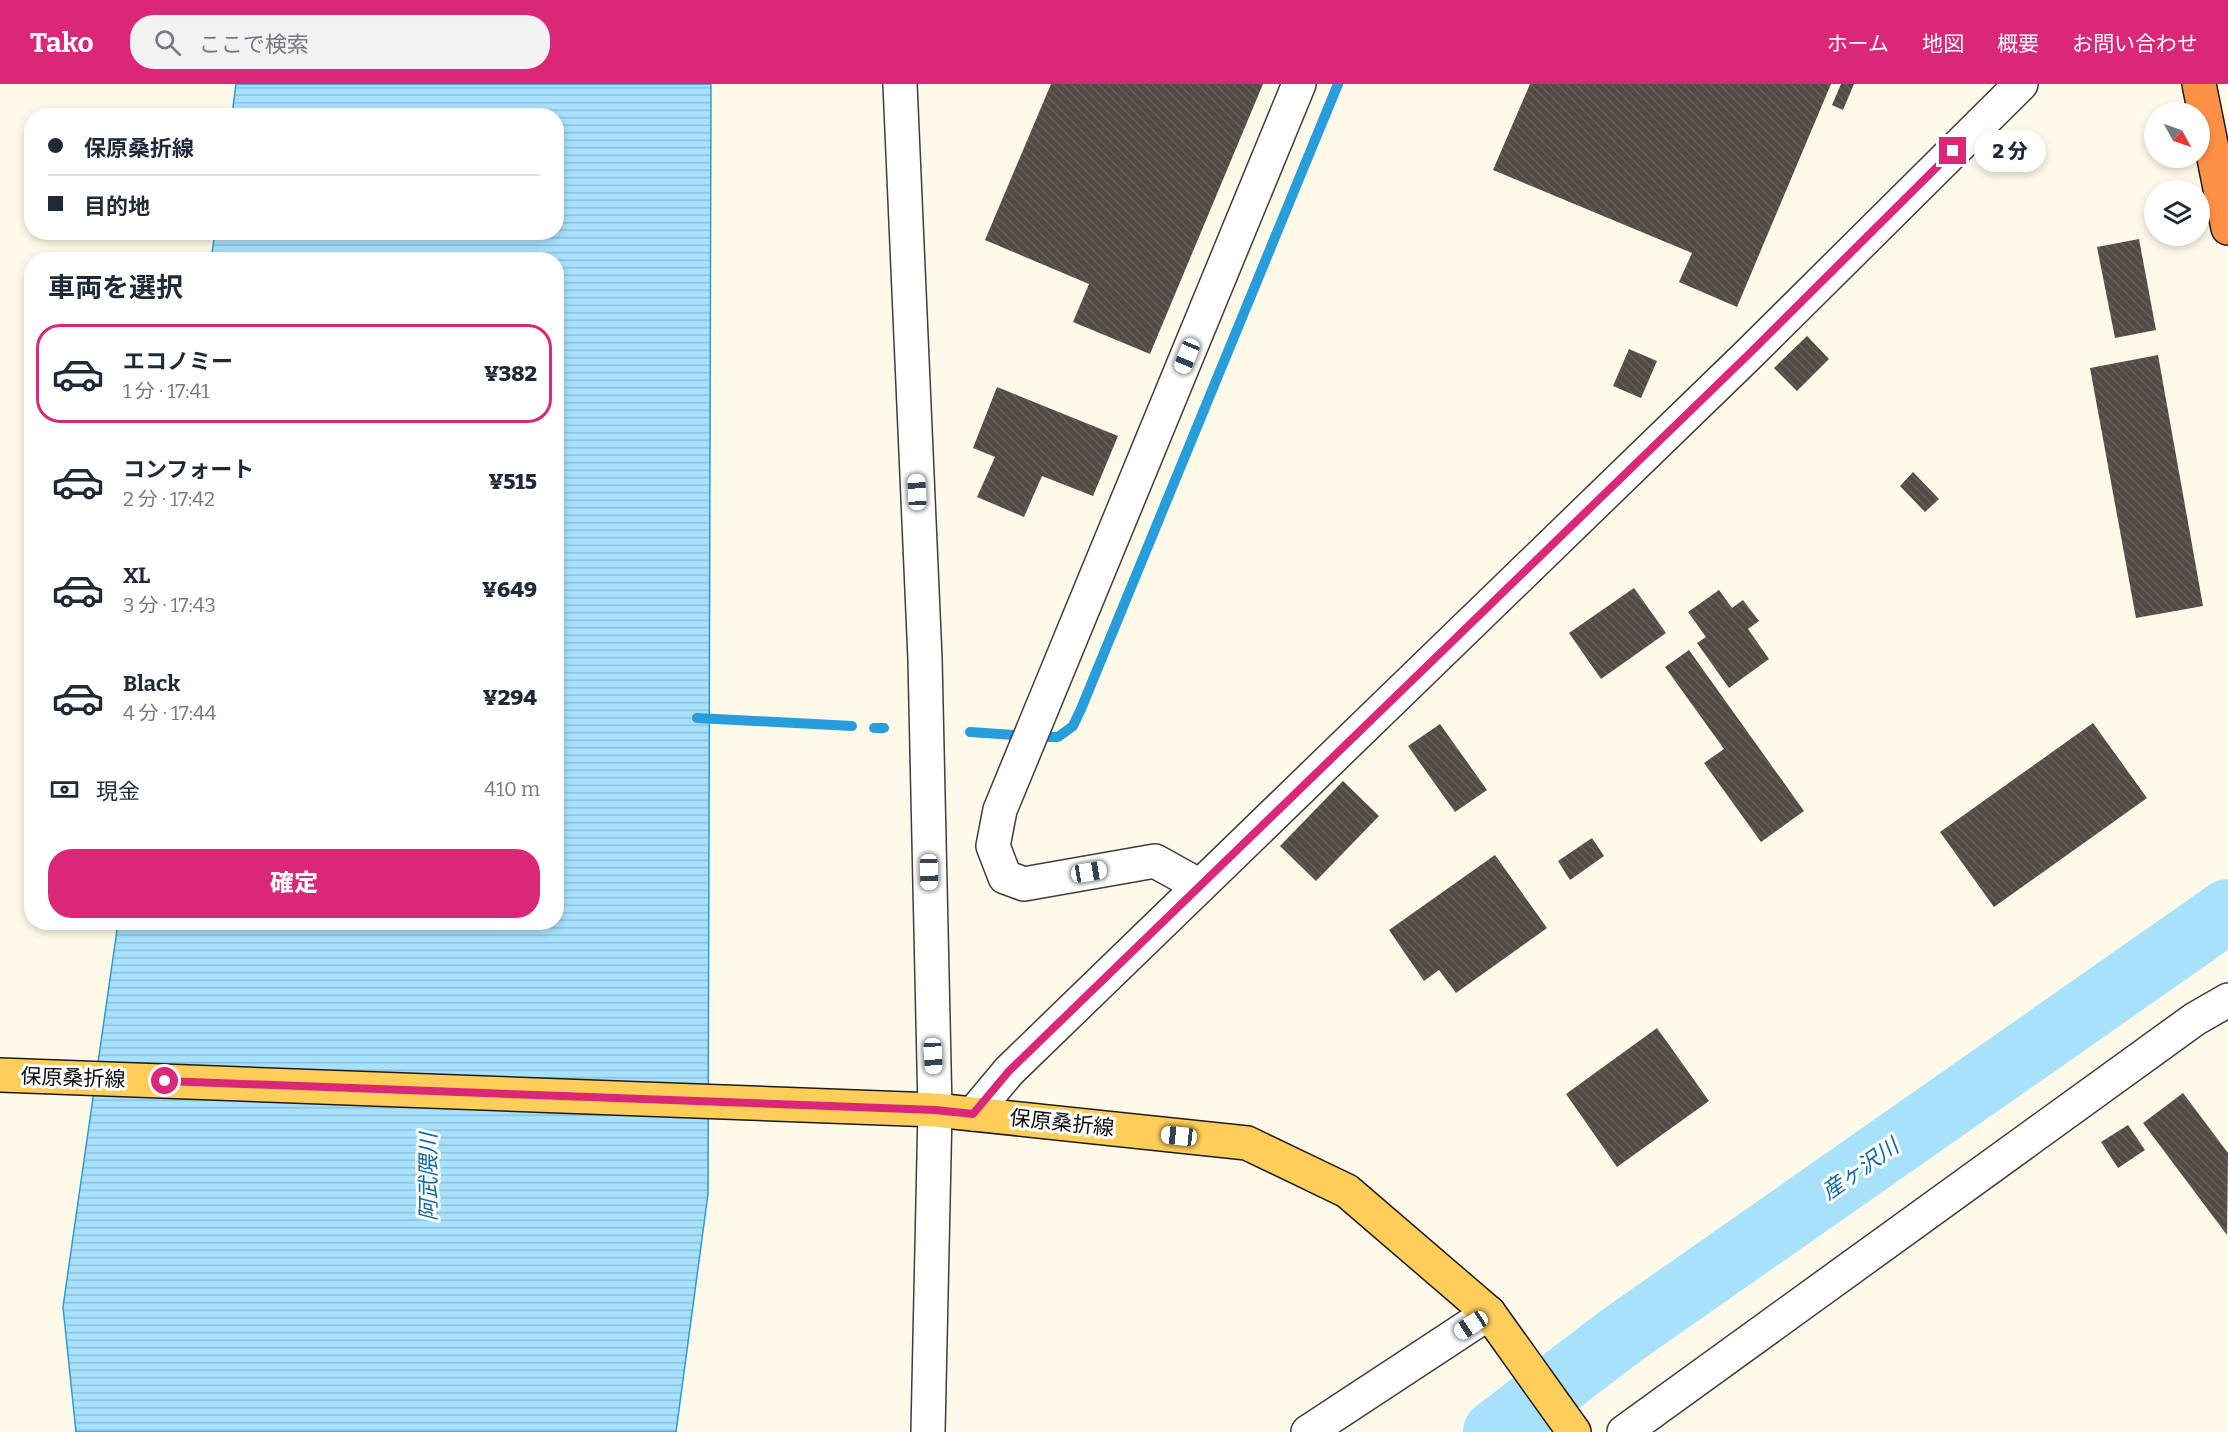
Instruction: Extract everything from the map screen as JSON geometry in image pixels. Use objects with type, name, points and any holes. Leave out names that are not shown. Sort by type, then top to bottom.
[{"type":"highway","points":[[2199,84],[2228,228]]},
{"type":"main road","name":"保原桑折線","points":[[0,1075],[926,1110],[1248,1143],[1347,1191],[1489,1313],[1574,1432]]},
{"type":"street","points":[[900,84],[925,659],[928,1432]]},
{"type":"street","points":[[1200,886],[1155,861],[1024,884],[1005,877],[993,846],[1000,810],[1299,84]]},
{"type":"street","points":[[973,1114],[1009,1071],[1750,353],[2021,84]]},
{"type":"street","points":[[1624,1432],[2194,1019],[2228,1000]]},
{"type":"street","points":[[1308,1432],[1489,1313]]},
{"type":"water","name":"阿武隈川","points":[[236,84],[711,84],[708,1194],[676,1432],[76,1432],[63,1307],[117,930],[564,930],[564,252],[212,252],[214,240],[564,240],[564,108],[233,108]]},
{"type":"building","points":[[1051,84],[1263,84],[1150,354],[1073,322],[1089,284],[985,240]]},
{"type":"building","points":[[1530,84],[1831,84],[1737,307],[1679,282],[1692,253],[1493,170]]},
{"type":"building","points":[[1841,84],[1854,84],[1843,110],[1832,105]]},
{"type":"building","points":[[2139,239],[2156,330],[2115,338],[2097,247]]},
{"type":"building","points":[[1807,336],[1829,359],[1797,391],[1774,368]]},
{"type":"building","points":[[1629,349],[1657,361],[1641,398],[1613,386]]},
{"type":"building","points":[[2158,355],[2203,606],[2136,618],[2090,368]]},
{"type":"building","points":[[997,387],[1118,436],[1093,496],[1042,476],[1024,517],[977,497],[995,457],[973,448]]},
{"type":"building","points":[[1913,472],[1939,499],[1925,512],[1900,486]]},
{"type":"building","points":[[1634,588],[1666,633],[1601,679],[1569,633]]},
{"type":"building","points":[[1719,590],[1732,608],[1743,600],[1759,621],[1748,629],[1769,659],[1729,688],[1697,643],[1706,637],[1688,612]]},
{"type":"building","points":[[1689,650],[1804,811],[1761,842],[1704,763],[1724,749],[1665,667]]},
{"type":"building","points":[[2093,723],[2147,798],[1994,907],[1940,832]]},
{"type":"building","points":[[1440,724],[1487,790],[1455,812],[1408,746]]},
{"type":"building","points":[[1343,781],[1379,816],[1316,881],[1280,846]]},
{"type":"building","points":[[1592,838],[1604,856],[1570,880],[1558,861]]},
{"type":"building","points":[[1495,855],[1547,928],[1456,993],[1439,970],[1424,981],[1389,930]]},
{"type":"building","points":[[1657,1028],[1709,1101],[1617,1167],[1566,1094]]},
{"type":"building","points":[[2183,1093],[2228,1153],[2227,1235],[2143,1123]]},
{"type":"building","points":[[2128,1125],[2145,1150],[2118,1168],[2101,1142]]},
{"type":"waterway","points":[[1049,737],[1058,737],[1073,726],[1081,709],[1338,84]]},
{"type":"waterway","points":[[697,718],[852,726]]},
{"type":"waterway","points":[[874,728],[884,728]]},
{"type":"waterway","points":[[970,732],[1014,735]]},
{"type":"waterway","name":"産ヶ沢川","points":[[1495,1432],[1622,1335],[2228,911]]},
{"type":"route","points":[[165,1081],[935,1110],[973,1114],[1009,1071],[1750,353],[1953,151]]}]
